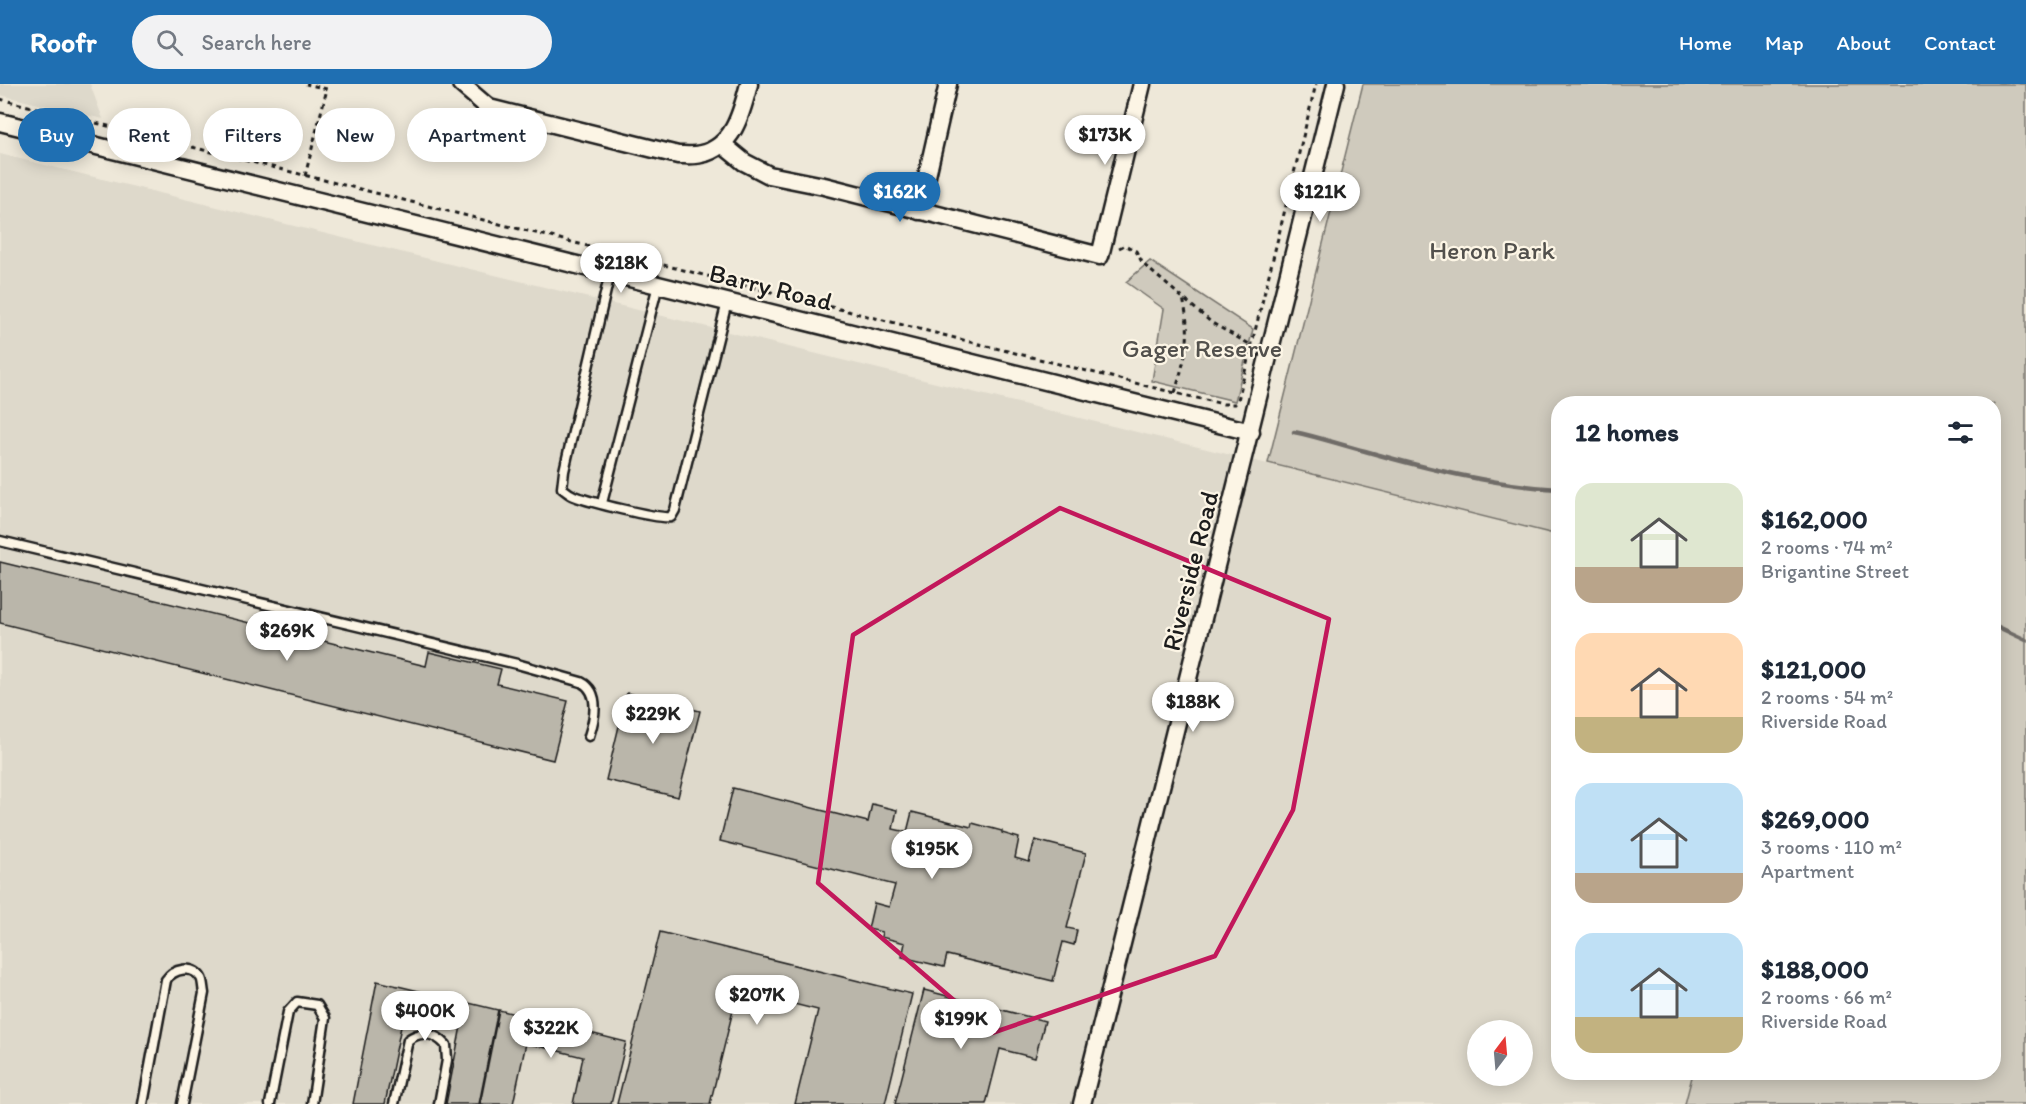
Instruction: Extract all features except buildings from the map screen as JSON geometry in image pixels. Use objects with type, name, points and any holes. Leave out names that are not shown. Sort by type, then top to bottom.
[{"type":"street","points":[[461,84],[489,108],[678,155],[702,154],[722,144],[734,129],[742,112],[749,84]]},
{"type":"street","points":[[919,211],[948,84]]},
{"type":"street","points":[[722,144],[744,162],[769,175],[824,186],[1101,256],[1142,84]]},
{"type":"street","name":"Riverside Road","points":[[1083,1104],[1336,84]]},
{"type":"street","name":"Barry Road","points":[[0,122],[1251,432]]},
{"type":"lane","points":[[610,273],[564,471],[562,488],[573,496],[665,518],[671,517],[675,510],[727,302]]},
{"type":"lane","points":[[602,503],[658,285]]},
{"type":"lane","points":[[0,542],[517,664],[581,682],[589,686],[593,693],[593,723],[589,736]]},
{"type":"lane","points":[[143,1104],[166,980],[171,973],[182,969],[195,972],[201,978],[204,993],[182,1104]]},
{"type":"lane","points":[[270,1104],[288,1012],[297,1002],[317,1005],[325,1018],[312,1104]]},
{"type":"lane","points":[[394,1104],[408,1040],[424,1033],[439,1037],[446,1045],[447,1060],[440,1104]]},
{"type":"path","points":[[305,176],[327,89],[306,84]]},
{"type":"path","points":[[0,99],[1175,393],[1223,404],[1235,404],[1238,400],[1316,84]]},
{"type":"path","points":[[1101,256],[1125,245],[1136,251],[1143,264],[1212,323],[1251,345]]},
{"type":"path","points":[[1175,393],[1188,345],[1189,324],[1182,296]]},
{"type":"highlighted area","points":[[1060,508],[1329,619],[1293,810],[1215,956],[992,1033],[818,883],[853,635]]},
{"type":"shaded area","points":[[0,84],[90,84],[103,119],[95,117],[95,108],[56,108],[0,95]]},
{"type":"shaded area","points":[[0,154],[18,158],[18,162],[33,162],[1551,533],[1551,1080],[1691,1080],[1685,1104],[0,1104]]},
{"type":"green space","name":"Heron Park","points":[[1363,84],[2026,84],[2026,1104],[1685,1104],[1691,1080],[2001,1080],[2001,396],[1551,396],[1551,533],[1268,463]]},
{"type":"green space","name":"Gager Reserve","points":[[1150,261],[1253,329],[1235,401],[1152,381],[1164,309],[1126,282]]},
{"type":"waterway","points":[[1294,432],[1461,475],[1509,484],[1551,488]]},
{"type":"waterway","points":[[2001,628],[2026,640]]}]
